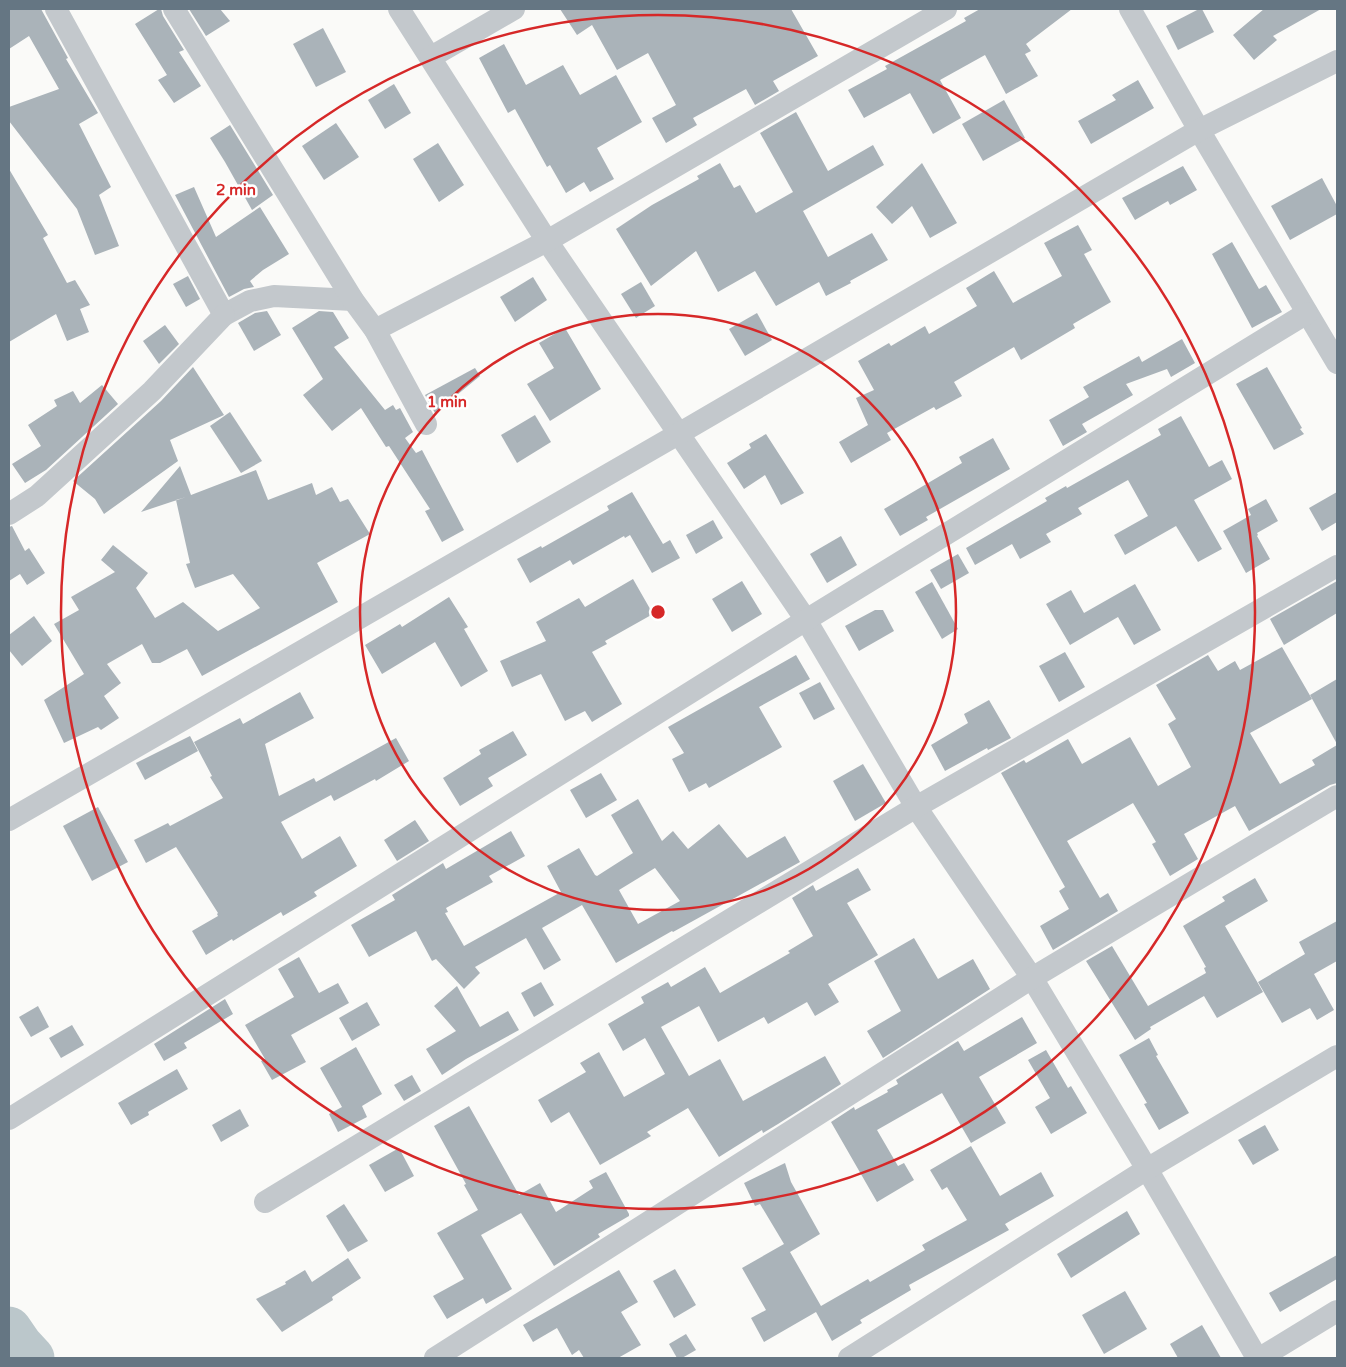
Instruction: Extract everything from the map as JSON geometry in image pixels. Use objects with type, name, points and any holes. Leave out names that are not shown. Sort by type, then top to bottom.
[{"type":"street","points":[[56,9],[224,316]]},
{"type":"street","points":[[174,9],[353,300],[375,330],[426,424]]},
{"type":"street","points":[[399,9],[547,241],[806,620],[916,807],[1032,978],[1258,1358],[1337,1311]]},
{"type":"street","points":[[431,57],[514,9]]},
{"type":"street","points":[[375,330],[547,241],[946,9]]},
{"type":"street","points":[[1130,9],[1199,130],[1337,363]]},
{"type":"street","points":[[9,820],[680,433],[1199,130],[1337,61]]},
{"type":"street","points":[[9,514],[37,496],[145,397],[224,316],[250,301],[274,296],[353,300]]},
{"type":"street","points":[[9,1118],[806,620],[1307,313]]},
{"type":"street","points":[[265,1202],[916,807],[1337,566]]},
{"type":"street","points":[[435,1358],[1032,978],[1337,796]]},
{"type":"street","points":[[849,1358],[1147,1169],[1337,1056]]},
{"type":"building","points":[[9,9],[41,9],[68,58],[66,59],[98,113],[79,124],[111,187],[99,195],[119,246],[95,255],[77,209],[9,121],[9,107],[59,89],[29,36],[9,49]]},
{"type":"building","points":[[161,9],[163,16],[184,50],[179,52],[201,86],[174,103],[158,80],[167,75],[135,24]]},
{"type":"building","points":[[189,9],[220,9],[230,21],[206,36]]},
{"type":"building","points":[[560,9],[791,9],[818,56],[773,81],[779,91],[755,105],[746,89],[693,118],[697,125],[666,143],[652,118],[676,105],[648,53],[617,70],[592,25],[577,35]]},
{"type":"building","points":[[980,9],[1072,9],[1026,44],[1031,51],[1025,54],[1038,76],[1006,94],[985,55],[940,80],[961,118],[933,134],[910,93],[864,118],[848,90],[887,69],[885,66],[966,21],[964,18]]},
{"type":"building","points":[[1202,9],[1214,32],[1178,50],[1166,26]]},
{"type":"building","points":[[1264,9],[1321,9],[1273,36],[1277,40],[1254,60],[1233,35]]},
{"type":"building","points":[[323,28],[346,72],[316,87],[293,44]]},
{"type":"building","points":[[504,44],[526,85],[563,65],[580,95],[616,75],[642,122],[597,148],[614,179],[590,192],[584,182],[566,193],[550,165],[547,167],[515,109],[508,113],[479,58]]},
{"type":"building","points":[[1138,80],[1154,108],[1091,144],[1078,121],[1116,100],[1112,95]]},
{"type":"building","points":[[394,84],[411,113],[385,129],[368,100]]},
{"type":"building","points":[[1004,100],[1025,138],[983,161],[962,124]]},
{"type":"building","points":[[796,112],[828,171],[873,145],[884,165],[803,211],[828,257],[872,233],[888,260],[826,296],[819,282],[776,306],[755,271],[718,292],[696,251],[651,286],[616,229],[652,205],[699,179],[697,176],[720,163],[734,188],[740,185],[756,213],[793,192],[760,133]]},
{"type":"building","points":[[336,123],[359,157],[324,180],[302,146]]},
{"type":"building","points":[[230,125],[273,195],[252,210],[210,138]]},
{"type":"building","points":[[438,143],[464,185],[439,202],[413,159]]},
{"type":"building","points":[[922,163],[957,223],[930,238],[912,206],[892,224],[876,207]]},
{"type":"building","points":[[1183,166],[1197,190],[1170,205],[1168,201],[1135,220],[1122,198]]},
{"type":"building","points":[[9,169],[48,235],[43,238],[67,283],[75,280],[90,305],[80,309],[89,332],[67,341],[56,314],[9,342]]},
{"type":"building","points":[[1322,178],[1337,206],[1337,214],[1290,240],[1271,206]]},
{"type":"building","points":[[194,187],[216,237],[260,207],[289,254],[263,270],[250,281],[254,287],[244,289],[229,297],[175,195]]},
{"type":"building","points":[[1078,225],[1092,250],[1084,254],[1111,302],[1073,324],[1075,328],[1021,360],[1014,347],[954,382],[962,396],[936,410],[934,407],[887,433],[891,440],[851,463],[839,442],[868,425],[856,398],[874,390],[858,361],[889,343],[891,346],[925,326],[929,334],[977,306],[966,288],[994,271],[1013,303],[1062,276],[1044,243]]},
{"type":"building","points":[[1232,242],[1259,289],[1266,285],[1282,312],[1252,328],[1212,254]]},
{"type":"building","points":[[188,276],[200,299],[186,307],[173,284]]},
{"type":"building","points":[[533,277],[547,300],[515,322],[500,297]]},
{"type":"building","points":[[641,282],[655,306],[636,318],[621,294]]},
{"type":"building","points":[[267,311],[281,335],[254,351],[238,323],[255,313]]},
{"type":"building","points":[[319,311],[333,312],[349,338],[334,347],[385,410],[393,405],[396,410],[400,408],[413,432],[405,438],[416,453],[422,450],[464,530],[442,542],[425,511],[430,509],[389,446],[386,447],[361,408],[332,431],[303,395],[323,379],[292,328]]},
{"type":"building","points":[[757,313],[772,340],[745,356],[729,329]]},
{"type":"building","points":[[165,325],[179,344],[159,364],[143,341]]},
{"type":"building","points":[[565,328],[601,389],[550,421],[527,384],[554,368],[539,343]]},
{"type":"building","points":[[1182,339],[1195,363],[1171,377],[1167,369],[1126,384],[1133,395],[1082,424],[1087,432],[1063,446],[1049,420],[1089,397],[1083,387],[1139,356],[1142,362]]},
{"type":"building","points":[[193,367],[224,415],[170,440],[178,461],[104,514],[95,499],[73,481],[161,401]]},
{"type":"building","points":[[1267,367],[1304,434],[1274,450],[1236,384]]},
{"type":"building","points":[[475,368],[480,376],[435,413],[425,395]]},
{"type":"building","points":[[102,385],[118,404],[46,470],[25,483],[12,464],[41,446],[28,425],[57,406],[54,400],[73,391],[80,403]]},
{"type":"building","points":[[230,412],[262,461],[241,473],[210,426]]},
{"type":"building","points":[[535,415],[551,442],[517,463],[501,435]]},
{"type":"building","points":[[1181,416],[1209,467],[1222,460],[1232,479],[1194,500],[1222,549],[1198,562],[1176,526],[1125,555],[1114,535],[1148,516],[1128,480],[1078,508],[1082,514],[1046,534],[1051,542],[1020,559],[1012,544],[975,565],[966,548],[1047,501],[1045,498],[1066,486],[1067,488],[1161,435],[1158,429]]},
{"type":"building","points":[[766,434],[804,493],[781,505],[765,475],[744,489],[727,463],[751,448],[749,444]]},
{"type":"building","points":[[993,438],[1010,469],[926,517],[928,520],[900,536],[884,509],[962,463],[959,457]]},
{"type":"building","points":[[180,466],[191,495],[256,470],[268,500],[312,483],[316,495],[332,487],[340,502],[348,499],[370,534],[317,563],[338,602],[202,676],[187,649],[160,663],[152,663],[142,644],[107,664],[121,683],[104,696],[119,718],[101,730],[98,727],[64,743],[44,700],[84,674],[54,624],[79,610],[71,597],[115,572],[101,560],[113,545],[148,573],[136,588],[155,618],[183,602],[218,631],[260,608],[233,574],[195,588],[186,564],[190,563],[176,500],[141,512]]},
{"type":"building","points":[[632,492],[663,544],[670,540],[680,558],[652,573],[630,535],[625,538],[624,536],[573,565],[570,560],[530,583],[517,559],[541,546],[542,548],[609,510],[607,506]]},
{"type":"building","points":[[1337,492],[1337,522],[1322,531],[1309,508]]},
{"type":"building","points":[[1266,499],[1278,521],[1257,533],[1257,536],[1270,559],[1246,573],[1223,531],[1251,515],[1248,509]]},
{"type":"building","points":[[713,520],[723,538],[696,554],[686,535]]},
{"type":"building","points":[[12,526],[25,551],[29,548],[45,573],[27,585],[20,574],[9,581],[9,527]]},
{"type":"building","points":[[841,536],[857,565],[827,583],[810,554]]},
{"type":"building","points":[[958,554],[969,573],[941,589],[930,570]]},
{"type":"building","points":[[633,579],[653,614],[605,641],[607,644],[592,652],[622,704],[592,722],[585,711],[565,721],[541,674],[512,687],[500,661],[546,641],[536,622],[579,598],[585,607]]},
{"type":"building","points":[[742,581],[762,614],[732,632],[712,599]]},
{"type":"building","points":[[1337,581],[1337,613],[1284,645],[1270,619]]},
{"type":"building","points":[[932,582],[958,629],[942,639],[915,592]]},
{"type":"building","points":[[1135,584],[1161,630],[1134,645],[1118,617],[1070,645],[1046,604],[1071,590],[1084,613]]},
{"type":"building","points":[[449,597],[468,627],[464,629],[488,671],[461,687],[435,642],[382,674],[365,645],[400,624],[402,627]]},
{"type":"building","points":[[875,610],[883,610],[894,631],[859,651],[845,626]]},
{"type":"building","points":[[34,616],[52,641],[22,666],[9,650],[9,635]]},
{"type":"building","points":[[1282,647],[1312,699],[1250,733],[1280,784],[1315,765],[1312,760],[1337,745],[1337,783],[1330,785],[1249,831],[1235,806],[1184,834],[1198,859],[1170,876],[1152,844],[1156,842],[1133,803],[1067,841],[1100,898],[1108,893],[1118,911],[1053,950],[1040,926],[1069,909],[1059,891],[1065,887],[1001,773],[1024,760],[1026,763],[1068,739],[1082,764],[1130,737],[1158,786],[1191,767],[1168,724],[1176,719],[1156,685],[1208,655],[1218,671],[1235,661],[1240,670]]},
{"type":"building","points":[[1065,652],[1085,687],[1059,702],[1039,666]]},
{"type":"building","points":[[796,655],[810,679],[759,707],[782,747],[709,788],[706,783],[689,792],[672,759],[684,753],[668,727]]},
{"type":"building","points":[[1337,679],[1337,744],[1310,695]]},
{"type":"building","points":[[820,682],[835,709],[814,720],[799,693]]},
{"type":"building","points":[[300,692],[314,718],[265,744],[279,796],[314,778],[316,782],[396,738],[409,761],[376,781],[375,779],[334,801],[331,795],[281,822],[302,859],[340,836],[357,866],[314,892],[317,896],[283,916],[281,912],[206,955],[192,931],[218,916],[218,913],[176,847],[146,863],[134,840],[168,823],[170,826],[223,798],[210,777],[212,776],[194,742],[240,718],[243,724]]},
{"type":"building","points":[[989,700],[1011,738],[988,750],[987,748],[945,771],[931,745],[968,723],[964,714]]},
{"type":"building","points":[[513,731],[527,755],[488,778],[493,786],[460,806],[443,778],[481,754],[479,750]]},
{"type":"building","points":[[190,736],[198,751],[145,780],[136,763]]},
{"type":"building","points":[[863,764],[886,803],[855,821],[833,781]]},
{"type":"building","points":[[601,773],[617,800],[586,818],[570,790]]},
{"type":"building","points":[[638,799],[662,841],[673,831],[688,849],[719,824],[747,858],[785,836],[800,862],[616,963],[582,905],[542,928],[561,960],[544,970],[526,938],[475,967],[480,973],[464,989],[436,959],[432,961],[416,931],[369,957],[351,925],[395,900],[392,895],[443,863],[446,869],[511,831],[525,856],[489,876],[493,882],[446,908],[448,912],[445,913],[464,946],[561,892],[547,866],[579,848],[597,876],[633,853],[611,815]],"holes":[[[655,868],[680,901],[638,924],[619,890]]]},
{"type":"building","points":[[98,807],[128,862],[92,881],[63,826]]},
{"type":"building","points":[[415,820],[429,841],[397,861],[384,840]]},
{"type":"building","points":[[858,868],[871,890],[847,903],[878,955],[828,984],[839,1002],[815,1016],[807,1002],[768,1024],[764,1017],[718,1042],[699,1006],[661,1027],[689,1076],[720,1059],[743,1101],[825,1056],[841,1084],[763,1133],[762,1130],[719,1157],[688,1108],[647,1132],[651,1136],[600,1165],[569,1112],[551,1123],[538,1100],[586,1072],[580,1063],[599,1052],[624,1097],[665,1074],[645,1038],[623,1051],[608,1024],[644,1003],[641,997],[668,982],[671,987],[705,967],[720,993],[790,953],[788,951],[813,936],[792,898],[813,885],[816,891]]},
{"type":"building","points":[[1255,878],[1268,901],[1225,926],[1263,992],[1217,1018],[1204,996],[1150,1027],[1151,1029],[1135,1040],[1086,961],[1112,946],[1148,1006],[1206,973],[1204,968],[1206,967],[1183,926],[1225,901],[1222,897]]},
{"type":"building","points":[[1337,921],[1337,961],[1314,974],[1334,1010],[1317,1020],[1310,1008],[1282,1023],[1258,982],[1305,954],[1299,942]]},
{"type":"building","points":[[914,938],[938,979],[973,959],[990,989],[883,1058],[867,1031],[901,1011],[874,961]]},
{"type":"building","points":[[299,957],[319,993],[338,983],[349,1003],[291,1035],[306,1062],[272,1080],[261,1061],[265,1059],[245,1025],[294,997],[278,969]]},
{"type":"building","points":[[541,982],[554,1005],[534,1017],[521,993]]},
{"type":"building","points":[[457,986],[480,1027],[508,1011],[519,1030],[466,1059],[442,1075],[426,1049],[456,1031],[434,1006]]},
{"type":"building","points":[[225,999],[233,1014],[184,1043],[187,1048],[164,1061],[154,1044]]},
{"type":"building","points":[[367,1002],[380,1025],[352,1041],[339,1018]]},
{"type":"building","points":[[38,1006],[49,1027],[31,1037],[19,1017]]},
{"type":"building","points":[[1022,1017],[1037,1043],[979,1077],[1006,1123],[971,1143],[942,1093],[877,1130],[898,1166],[904,1163],[914,1180],[877,1202],[831,1122],[854,1107],[855,1110],[888,1092],[887,1090],[898,1084],[896,1080],[958,1041],[964,1051]]},
{"type":"building","points":[[72,1025],[84,1045],[61,1058],[49,1038]]},
{"type":"building","points":[[1149,1038],[1158,1055],[1156,1056],[1189,1113],[1159,1130],[1144,1104],[1147,1103],[1119,1055]]},
{"type":"building","points":[[356,1047],[382,1094],[362,1106],[367,1117],[338,1132],[329,1114],[342,1107],[320,1068]]},
{"type":"building","points":[[1046,1050],[1068,1088],[1071,1086],[1087,1113],[1051,1134],[1035,1107],[1050,1098],[1028,1060]]},
{"type":"building","points":[[177,1069],[188,1089],[148,1112],[149,1115],[131,1125],[118,1103]]},
{"type":"building","points":[[412,1075],[421,1091],[404,1101],[394,1085]]},
{"type":"building","points":[[469,1106],[519,1195],[540,1183],[556,1212],[593,1188],[589,1181],[606,1172],[629,1216],[598,1234],[600,1237],[554,1266],[521,1213],[481,1235],[512,1289],[486,1304],[483,1298],[447,1319],[433,1296],[464,1279],[437,1233],[478,1210],[434,1126]]},
{"type":"building","points":[[240,1109],[249,1126],[221,1142],[212,1125]]},
{"type":"building","points":[[1265,1125],[1279,1150],[1253,1165],[1238,1140]]},
{"type":"building","points":[[971,1146],[1000,1196],[1041,1172],[1054,1196],[1005,1224],[1009,1230],[909,1285],[911,1290],[860,1320],[862,1323],[832,1341],[816,1312],[764,1342],[751,1318],[766,1310],[742,1268],[784,1244],[760,1204],[755,1206],[744,1183],[785,1163],[791,1182],[820,1234],[790,1252],[821,1306],[868,1279],[870,1282],[925,1250],[922,1245],[967,1220],[947,1187],[942,1190],[930,1170]]},
{"type":"building","points":[[399,1148],[414,1176],[385,1192],[369,1165]]},
{"type":"building","points":[[344,1204],[368,1241],[348,1252],[326,1216]]},
{"type":"building","points":[[1127,1211],[1140,1234],[1071,1278],[1057,1254]]},
{"type":"building","points":[[1337,1255],[1337,1279],[1280,1312],[1269,1293]]},
{"type":"building","points":[[348,1258],[361,1278],[332,1297],[333,1300],[282,1332],[256,1299],[286,1284],[285,1282],[305,1270],[312,1282]]},
{"type":"building","points":[[675,1269],[696,1305],[674,1318],[653,1281]]},
{"type":"building","points":[[619,1270],[638,1302],[621,1312],[641,1345],[618,1358],[584,1358],[579,1350],[572,1355],[557,1328],[533,1342],[523,1325]]},
{"type":"building","points":[[1125,1291],[1147,1329],[1104,1354],[1082,1315]]},
{"type":"building","points":[[1202,1325],[1221,1358],[1178,1358],[1170,1344]]},
{"type":"building","points":[[686,1334],[696,1350],[682,1358],[677,1358],[669,1344]]},
{"type":"waterway","points":[[9,1329],[32,1358]]}]
